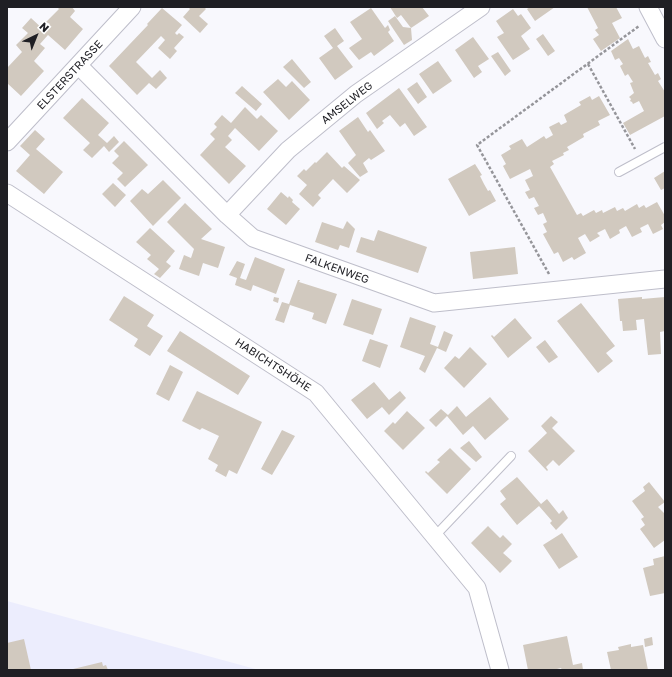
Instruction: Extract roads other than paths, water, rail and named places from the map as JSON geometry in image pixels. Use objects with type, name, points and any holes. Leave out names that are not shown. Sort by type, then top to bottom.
[{"type":"street","name":"ELSTERSTRASSE","points":[[7,142],[132,7]]},
{"type":"street","name":"AMSELWEG","points":[[227,215],[288,150],[356,94],[481,7]]},
{"type":"street","points":[[651,12],[665,39]]},
{"type":"street","name":"FALKENWEG","points":[[79,66],[227,215],[253,238],[434,303],[665,279]]},
{"type":"street","name":"HABICHTSHÖHE","points":[[7,193],[316,393],[477,588],[500,670]]},
{"type":"lane","points":[[619,172],[665,147]]},
{"type":"lane","points":[[435,536],[511,456]]}]
